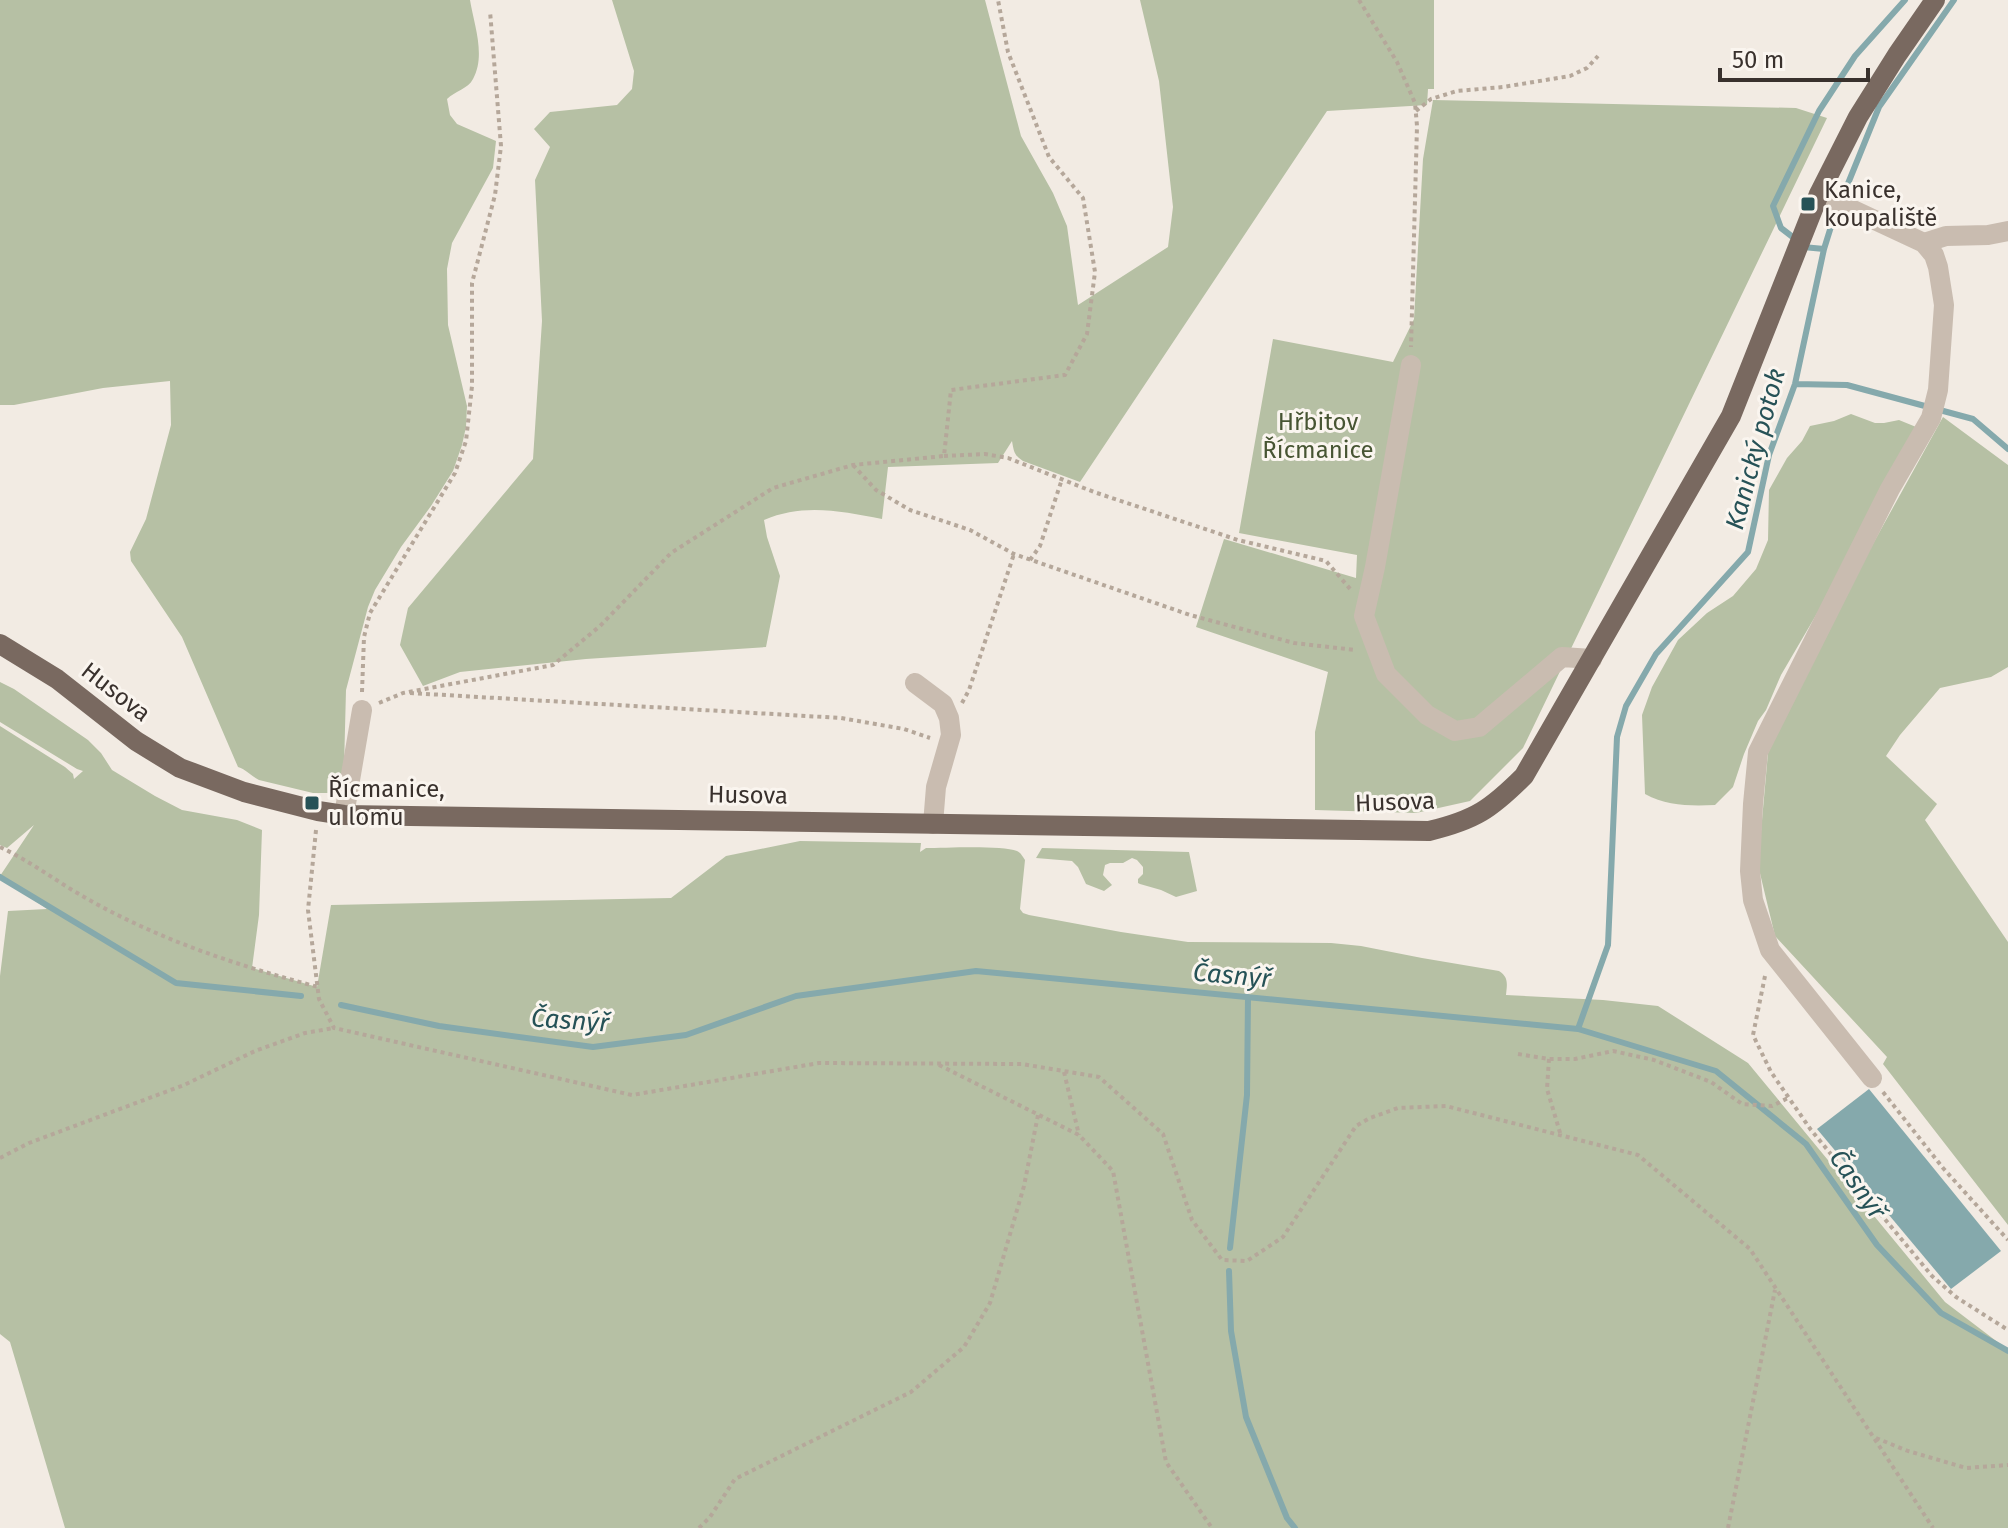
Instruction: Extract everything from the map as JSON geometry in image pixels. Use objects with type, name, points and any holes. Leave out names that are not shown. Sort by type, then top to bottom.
[{"type":"main road","name":"Husova","points":[[0,644],[57,679],[136,741],[180,768],[244,792],[344,815],[1429,831],[1459,824],[1502,798],[1524,776],[1592,659],[1731,416],[1819,194],[1858,117],[1935,0]]},
{"type":"lane","points":[[1819,194],[1924,243],[1934,255],[1938,267],[1944,305],[1938,390],[1931,418],[1890,489],[1758,752],[1750,871],[1753,900],[1770,950],[1872,1078]]},
{"type":"lane","points":[[1924,243],[1946,236],[2008,231]]},
{"type":"lane","points":[[1411,365],[1364,616],[1386,674],[1427,715],[1455,731],[1479,727],[1562,657],[1592,659]]},
{"type":"lane","points":[[915,683],[943,704],[949,718],[951,735],[936,787],[933,824]]},
{"type":"lane","points":[[344,815],[362,710]]},
{"type":"path","points":[[944,456],[951,390],[1065,375],[1087,334],[1095,272],[1083,198],[1049,157],[1008,52],[998,0]]},
{"type":"path","points":[[1359,0],[1397,62],[1415,103],[1411,365]]},
{"type":"path","points":[[490,11],[501,146],[495,195],[472,283],[472,386],[466,441],[455,473],[370,613],[364,637],[362,710],[403,693],[553,665],[600,626],[671,553],[773,488],[853,465],[944,456],[985,454],[1008,458],[1238,540],[1326,561],[1349,585],[1364,616]]},
{"type":"path","points":[[1416,111],[1431,99],[1457,91],[1570,76],[1587,68],[1598,56]]},
{"type":"path","points":[[853,465],[876,490],[910,510],[970,530],[1030,560],[1205,619],[1294,643],[1378,653]]},
{"type":"path","points":[[1030,560],[1040,546],[1062,479]]},
{"type":"path","points":[[949,718],[969,690],[1014,554]]},
{"type":"path","points":[[403,693],[841,718],[904,729],[949,744]]},
{"type":"path","points":[[318,811],[308,910],[319,999],[334,1028]]},
{"type":"path","points":[[0,847],[85,898],[165,938],[238,965],[318,987]]},
{"type":"path","points":[[1770,950],[1753,1035],[1771,1072],[1811,1130],[1932,1276],[1956,1297],[2008,1330]]},
{"type":"path","points":[[0,1158],[29,1143],[184,1085],[255,1051],[305,1033],[334,1028],[632,1095],[819,1063],[1022,1064],[1099,1077],[1163,1134],[1192,1220],[1222,1260],[1247,1261],[1283,1237],[1356,1126],[1398,1108],[1446,1106],[1638,1155],[1750,1249],[1933,1528]]},
{"type":"path","points":[[1518,1054],[1575,1059],[1613,1051],[1654,1060],[1711,1082],[1742,1104],[1772,1106],[1789,1098]]},
{"type":"path","points":[[1549,1059],[1547,1089],[1561,1136]]},
{"type":"path","points":[[936,1063],[1079,1135],[1113,1171],[1166,1462],[1212,1528]]},
{"type":"path","points":[[1064,1071],[1079,1135]]},
{"type":"path","points":[[1872,1078],[1943,1168],[2008,1240]]},
{"type":"path","points":[[699,1528],[735,1479],[911,1392],[964,1347],[990,1303],[1024,1186],[1038,1115]]},
{"type":"path","points":[[1728,1528],[1776,1287]]},
{"type":"path","points":[[1874,1437],[1908,1451],[1966,1468],[2008,1465]]},
{"type":"green space","points":[[0,0],[470,0],[478,40],[477,70],[468,85],[447,99],[450,115],[457,124],[496,141],[493,168],[452,243],[447,269],[448,325],[467,406],[466,427],[453,471],[401,547],[368,607],[346,690],[344,768],[338,793],[313,793],[259,780],[238,767],[182,637],[131,561],[130,552],[146,519],[171,425],[170,381],[103,388],[0,405]]},
{"type":"green space","points":[[612,0],[985,0],[1021,136],[1053,193],[1067,226],[1078,305],[1168,247],[1173,207],[1159,81],[1140,0],[1434,0],[1434,89],[1428,89],[1427,105],[1327,111],[1080,482],[1023,461],[1015,453],[1012,441],[998,463],[888,467],[882,519],[837,511],[808,510],[764,520],[780,576],[766,647],[586,659],[460,672],[423,686],[400,645],[408,608],[533,459],[542,321],[535,180],[550,147],[534,129],[550,112],[617,105],[632,89],[634,71]]},
{"type":"green space","name":"Hřbitov Řícmanice","points":[[1433,100],[1796,108],[1827,118],[1523,748],[1470,801],[1416,813],[1315,810],[1315,732],[1328,672],[1196,627],[1224,539],[1356,578],[1357,555],[1239,533],[1273,339],[1393,362],[1414,319],[1423,159]]},
{"type":"green space","points":[[1851,414],[1875,423],[1899,420],[1921,429],[1902,468],[1781,675],[1758,721],[1733,787],[1715,805],[1670,803],[1645,794],[1642,715],[1652,687],[1678,640],[1707,613],[1733,596],[1756,569],[1768,540],[1769,490],[1810,426]]},
{"type":"green space","points":[[1943,417],[2008,465],[2008,667],[1991,677],[1940,688],[1886,756],[1937,804],[1925,820],[2008,942],[2008,1225],[1883,1064],[1887,1057],[1775,936],[1758,865],[1768,753],[1816,647]]},
{"type":"green space","points":[[0,682],[88,740],[112,770],[155,796],[182,810],[237,820],[262,830],[259,915],[252,968],[317,987],[331,905],[671,898],[726,856],[800,841],[921,843],[920,852],[926,848],[1010,849],[1019,852],[1025,860],[1020,909],[1029,915],[1188,942],[1361,946],[1499,971],[1506,979],[1506,995],[1658,1006],[1748,1063],[1945,1302],[2008,1350],[2008,1528],[65,1528],[10,1342],[0,1334],[0,976],[8,911],[47,909],[0,876],[34,825],[7,848],[0,845],[0,726],[65,767],[74,779],[83,771],[0,722]]},
{"type":"green space","points":[[1042,848],[1189,852],[1197,891],[1176,897],[1138,883],[1143,867],[1132,858],[1123,863],[1105,865],[1103,875],[1112,885],[1104,891],[1086,884],[1072,861],[1036,858]]},
{"type":"water","points":[[1869,1089],[2001,1251],[1951,1289],[1817,1129]]},
{"type":"waterway","points":[[1794,238],[1781,228],[1773,206],[1819,111],[1855,56],[1905,0]]},
{"type":"waterway","name":"Kanický potok","points":[[1847,186],[1879,107],[1954,0]]},
{"type":"waterway","name":"Kanický potok","points":[[1578,1029],[1608,945],[1617,737],[1626,706],[1656,654],[1748,552],[1769,455],[1795,384],[1824,249],[1834,217]]},
{"type":"waterway","points":[[1803,247],[1824,249]]},
{"type":"waterway","points":[[1795,384],[1847,385],[1973,419],[2008,449]]},
{"type":"waterway","name":"Časnýř","points":[[0,877],[176,983],[301,996]]},
{"type":"waterway","name":"Časnýř","points":[[341,1005],[439,1026],[593,1047],[686,1035],[796,996],[976,971],[1578,1029],[1716,1071],[1806,1144],[1877,1245],[1941,1313],[2008,1351]]},
{"type":"waterway","points":[[1230,1248],[1247,1095],[1248,997]]},
{"type":"waterway","points":[[1229,1271],[1231,1331],[1246,1417],[1287,1518],[1295,1528]]},
{"type":"place","name":"Kanice, koupaliště","points":[[1808,204]]},
{"type":"place","name":"Řícmanice, u lomu","points":[[312,803]]}]
